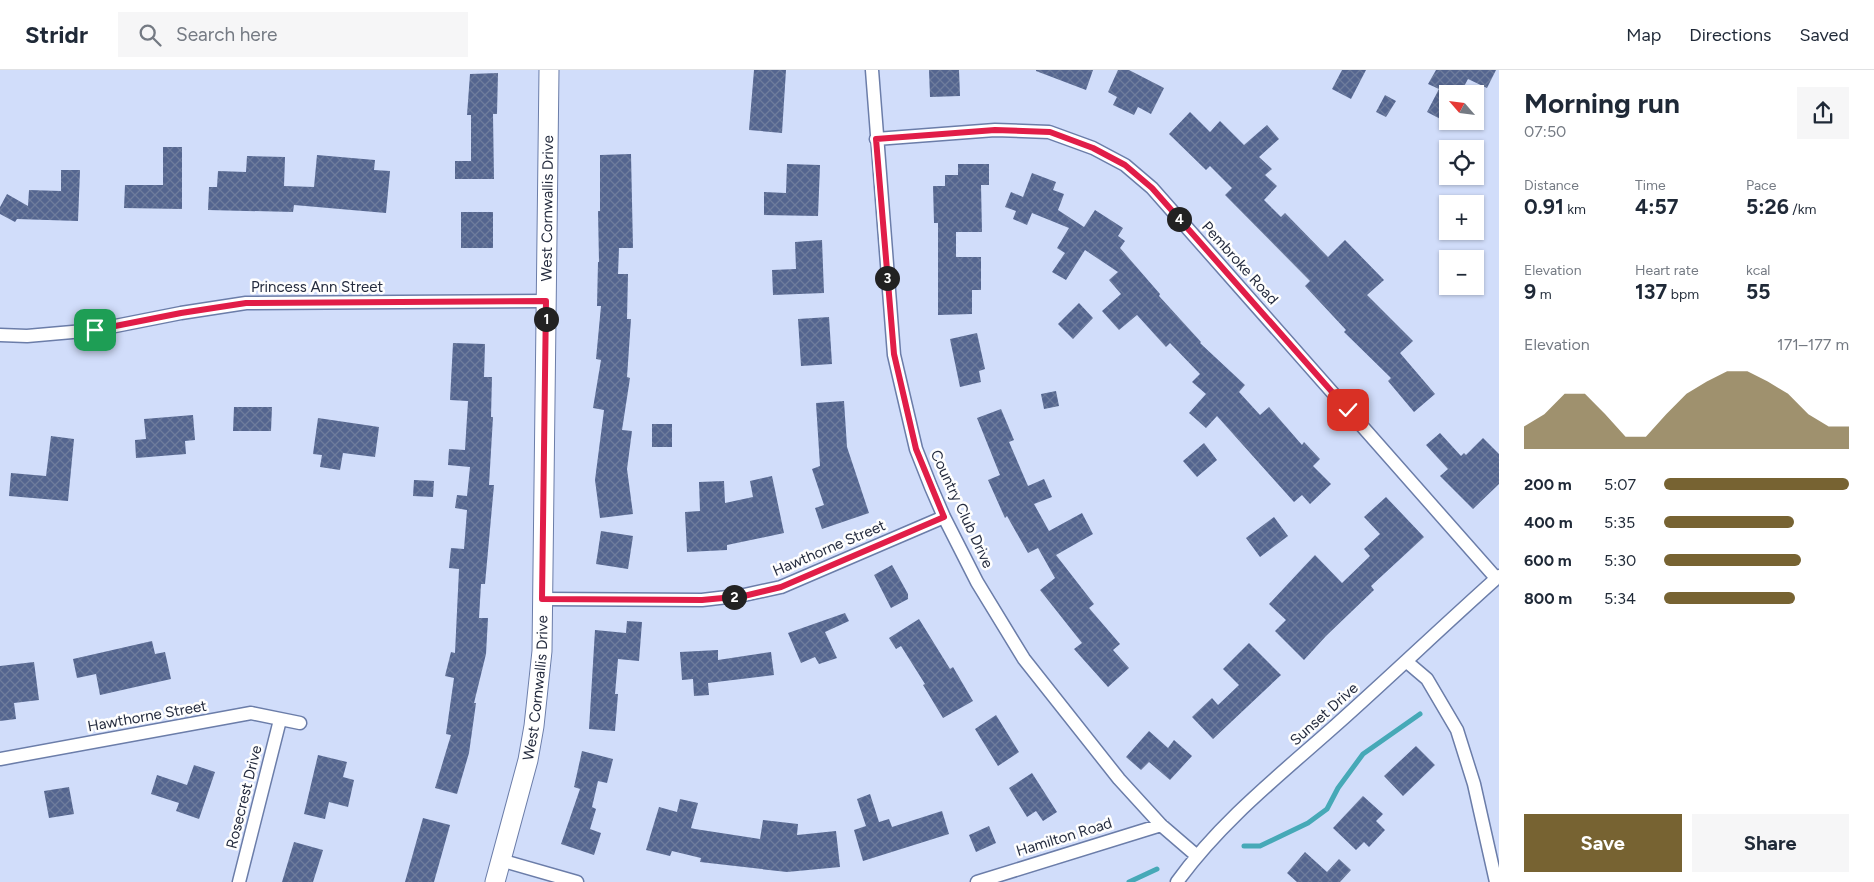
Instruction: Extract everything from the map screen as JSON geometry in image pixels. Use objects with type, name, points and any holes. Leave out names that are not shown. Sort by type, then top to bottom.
[{"type":"street","name":"West Cornwallis Drive","points":[[494,882],[528,760],[534,726],[542,651],[549,70]]},
{"type":"street","name":"Country Club Drive","points":[[872,70],[894,354],[916,449],[944,517],[977,582],[1024,659],[1101,757],[1161,825],[1197,856]]},
{"type":"street","name":"Pembroke Road","points":[[876,139],[995,130],[1050,132],[1093,148],[1125,165],[1152,188],[1498,577]]},
{"type":"street","name":"Princess Ann Street","points":[[0,334],[27,336],[95,330],[181,313],[246,303],[546,301]]},
{"type":"street","name":"Hawthorne Street","points":[[542,599],[702,600],[744,596],[781,587],[944,517]]},
{"type":"street","name":"Sunset Drive","points":[[1177,882],[1228,821],[1407,662],[1498,577]]},
{"type":"street","points":[[1407,662],[1428,679],[1457,730],[1474,784],[1496,882]]},
{"type":"street","name":"Hawthorne Street","points":[[0,760],[250,714],[300,723]]},
{"type":"street","name":"Rosecrest Drive","points":[[239,882],[280,720]]},
{"type":"street","name":"Hamilton Road","points":[[977,882],[1161,825]]},
{"type":"street","points":[[500,860],[577,882]]},
{"type":"building","points":[[754,70],[786,70],[782,133],[749,130]]},
{"type":"building","points":[[929,70],[959,70],[960,96],[930,97]]},
{"type":"building","points":[[1036,70],[1093,70],[1086,90]]},
{"type":"building","points":[[1118,70],[1129,70],[1164,88],[1151,114],[1138,107],[1134,115],[1113,105],[1117,97],[1108,92]]},
{"type":"building","points":[[1342,70],[1366,70],[1351,99],[1332,89]]},
{"type":"building","points":[[1436,70],[1496,70],[1487,88],[1468,79],[1465,85],[1439,85],[1439,89],[1428,84]]},
{"type":"building","points":[[498,73],[497,114],[493,114],[494,179],[455,179],[455,161],[471,161],[471,115],[467,115],[470,74]]},
{"type":"building","points":[[1439,89],[1439,118],[1427,112]]},
{"type":"building","points":[[1385,95],[1396,101],[1386,117],[1376,112]]},
{"type":"building","points":[[1190,112],[1210,132],[1220,121],[1244,145],[1267,125],[1279,139],[1259,157],[1272,169],[1265,175],[1277,186],[1264,200],[1281,217],[1285,213],[1328,257],[1345,240],[1384,280],[1367,295],[1413,341],[1400,353],[1435,394],[1414,412],[1388,381],[1391,378],[1344,332],[1346,330],[1305,286],[1310,281],[1225,195],[1232,188],[1210,166],[1206,170],[1169,134]]},
{"type":"building","points":[[163,147],[182,147],[182,209],[124,208],[125,185],[163,185]]},
{"type":"building","points":[[631,154],[633,248],[619,248],[618,274],[628,274],[627,319],[631,319],[627,377],[630,378],[622,430],[632,431],[627,469],[633,514],[600,518],[595,480],[604,410],[593,408],[601,360],[596,359],[601,306],[597,306],[600,155]]},
{"type":"building","points":[[317,155],[375,160],[374,170],[390,171],[386,213],[294,205],[293,212],[208,210],[209,187],[217,187],[218,171],[246,172],[247,156],[285,157],[284,186],[314,187]]},
{"type":"building","points":[[787,164],[820,165],[818,216],[764,215],[764,192],[786,193]]},
{"type":"building","points":[[958,164],[989,164],[989,185],[981,185],[982,232],[956,232],[956,257],[981,257],[981,290],[972,290],[972,314],[938,315],[938,223],[934,223],[933,186],[945,186],[945,175],[958,175]]},
{"type":"building","points":[[61,170],[80,170],[78,221],[17,219],[15,222],[0,214],[0,207],[7,194],[28,206],[29,190],[61,191]]},
{"type":"building","points":[[1032,173],[1056,182],[1053,190],[1064,194],[1058,210],[1084,227],[1095,210],[1123,228],[1118,236],[1125,241],[1120,248],[1200,343],[1245,385],[1239,392],[1260,415],[1269,407],[1302,445],[1304,442],[1320,459],[1313,466],[1331,484],[1310,504],[1302,495],[1294,502],[1217,416],[1206,428],[1189,413],[1206,394],[1192,382],[1200,374],[1170,343],[1166,347],[1137,315],[1119,330],[1102,311],[1121,294],[1109,280],[1118,272],[1085,250],[1066,280],[1052,272],[1065,253],[1057,248],[1069,228],[1032,213],[1027,225],[1013,219],[1016,211],[1005,207],[1011,192],[1023,197]]},
{"type":"building","points":[[461,212],[493,212],[493,248],[461,248]]},
{"type":"building","points":[[822,240],[824,293],[773,295],[772,270],[796,269],[795,242]]},
{"type":"building","points":[[1079,303],[1093,318],[1073,339],[1058,324]]},
{"type":"building","points":[[829,317],[832,364],[801,366],[798,319]]},
{"type":"building","points":[[977,333],[985,369],[979,371],[981,382],[960,387],[950,339]]},
{"type":"building","points":[[453,343],[485,344],[484,377],[492,377],[491,417],[493,417],[489,485],[494,485],[485,584],[481,584],[479,618],[488,618],[486,654],[474,703],[476,703],[469,753],[457,794],[435,788],[451,735],[446,734],[454,678],[445,676],[451,652],[455,653],[459,569],[449,568],[451,548],[464,549],[467,510],[455,508],[457,495],[467,496],[470,467],[448,465],[449,449],[465,450],[468,401],[450,400]]},
{"type":"building","points":[[1056,391],[1059,406],[1044,409],[1041,394]]},
{"type":"building","points":[[844,401],[847,447],[869,513],[822,529],[815,508],[824,505],[812,469],[820,466],[816,403]]},
{"type":"building","points":[[234,407],[272,407],[271,431],[233,431]]},
{"type":"building","points":[[1001,409],[1014,440],[1009,442],[1028,486],[1044,479],[1052,497],[1034,504],[1049,531],[1082,513],[1093,534],[1056,555],[1094,604],[1089,608],[1120,644],[1113,650],[1129,668],[1108,687],[1074,649],[1082,643],[1040,590],[1055,578],[1038,548],[1028,553],[1007,516],[1005,518],[988,480],[1000,475],[977,418]]},
{"type":"building","points":[[193,415],[195,440],[185,441],[186,454],[136,458],[135,440],[146,439],[144,419]]},
{"type":"building","points":[[318,418],[379,427],[375,457],[343,453],[340,470],[320,467],[322,455],[313,454]]},
{"type":"building","points":[[652,424],[672,424],[672,447],[652,447]]},
{"type":"building","points":[[1440,433],[1461,456],[1464,453],[1466,455],[1483,438],[1499,454],[1499,484],[1473,509],[1440,476],[1448,469],[1426,445]]},
{"type":"building","points":[[51,436],[74,439],[68,501],[9,496],[11,473],[46,476]]},
{"type":"building","points":[[1204,443],[1217,460],[1197,477],[1183,461]]},
{"type":"building","points":[[772,476],[784,533],[727,545],[727,550],[687,552],[685,512],[700,511],[699,482],[724,481],[725,503],[753,497],[750,481]]},
{"type":"building","points":[[414,480],[434,481],[433,497],[413,496]]},
{"type":"building","points":[[1386,497],[1424,537],[1371,586],[1374,590],[1304,660],[1275,631],[1286,620],[1269,604],[1315,555],[1342,583],[1370,556],[1364,549],[1380,534],[1364,517]]},
{"type":"building","points":[[1274,517],[1288,536],[1260,557],[1246,538]]},
{"type":"building","points":[[601,531],[633,536],[628,569],[596,564]]},
{"type":"building","points":[[892,565],[908,594],[908,599],[891,608],[874,575]]},
{"type":"building","points":[[845,613],[849,621],[825,632],[837,658],[819,664],[815,657],[801,663],[788,633]]},
{"type":"building","points":[[919,619],[950,669],[953,667],[973,701],[943,718],[923,685],[925,684],[901,646],[896,649],[889,638]]},
{"type":"building","points":[[627,621],[642,622],[639,661],[618,659],[615,694],[618,694],[615,731],[589,729],[595,630],[626,633]]},
{"type":"building","points":[[152,641],[155,654],[165,652],[171,679],[100,695],[96,674],[77,678],[73,659]]},
{"type":"building","points":[[1249,643],[1281,675],[1213,739],[1192,717],[1212,698],[1218,705],[1239,685],[1223,669]]},
{"type":"building","points":[[718,650],[718,660],[771,652],[774,675],[708,683],[709,695],[694,696],[693,679],[682,680],[680,652]]},
{"type":"building","points":[[34,662],[39,700],[14,703],[16,719],[0,721],[0,666]]},
{"type":"building","points":[[996,715],[1019,752],[998,766],[975,729]]},
{"type":"building","points":[[1149,731],[1168,748],[1174,740],[1192,756],[1170,780],[1149,762],[1141,770],[1126,757]]},
{"type":"building","points":[[1416,746],[1435,765],[1403,796],[1384,776]]},
{"type":"building","points":[[582,751],[613,759],[607,783],[598,781],[592,807],[596,809],[590,829],[601,833],[594,855],[561,844],[580,789],[574,787]]},
{"type":"building","points":[[318,755],[347,762],[343,777],[354,780],[348,807],[329,802],[325,819],[304,814]]},
{"type":"building","points":[[194,765],[215,772],[199,819],[176,811],[179,803],[151,794],[157,775],[187,785]]},
{"type":"building","points":[[1032,773],[1057,812],[1043,821],[1036,811],[1027,817],[1009,788]]},
{"type":"building","points":[[69,787],[74,814],[49,818],[44,791]]},
{"type":"building","points":[[870,794],[879,822],[889,819],[892,827],[942,811],[949,834],[863,861],[854,830],[866,826],[857,799]]},
{"type":"building","points":[[1363,796],[1383,814],[1376,821],[1385,830],[1369,847],[1364,842],[1356,850],[1333,828]]},
{"type":"building","points":[[680,799],[698,803],[691,828],[695,829],[760,839],[763,820],[798,824],[797,835],[836,831],[840,867],[787,872],[700,862],[701,858],[672,851],[670,856],[646,850],[659,807],[677,812]]},
{"type":"building","points":[[423,818],[450,825],[434,882],[405,882]]},
{"type":"building","points":[[989,826],[996,843],[976,852],[969,835]]},
{"type":"building","points":[[294,842],[323,850],[313,882],[282,882]]},
{"type":"building","points":[[1305,852],[1327,872],[1339,859],[1351,870],[1340,882],[1297,882],[1287,873]]},
{"type":"waterway","points":[[1244,846],[1260,846],[1308,823],[1327,809],[1338,788],[1363,754],[1420,714]]},
{"type":"waterway","points":[[1129,882],[1157,869]]},
{"type":"route","points":[[95,330],[181,313],[246,303],[546,301],[542,599],[702,600],[744,596],[781,587],[944,517],[916,449],[894,354],[876,139],[995,130],[1050,132],[1093,148],[1125,165],[1152,188],[1348,410]]}]
